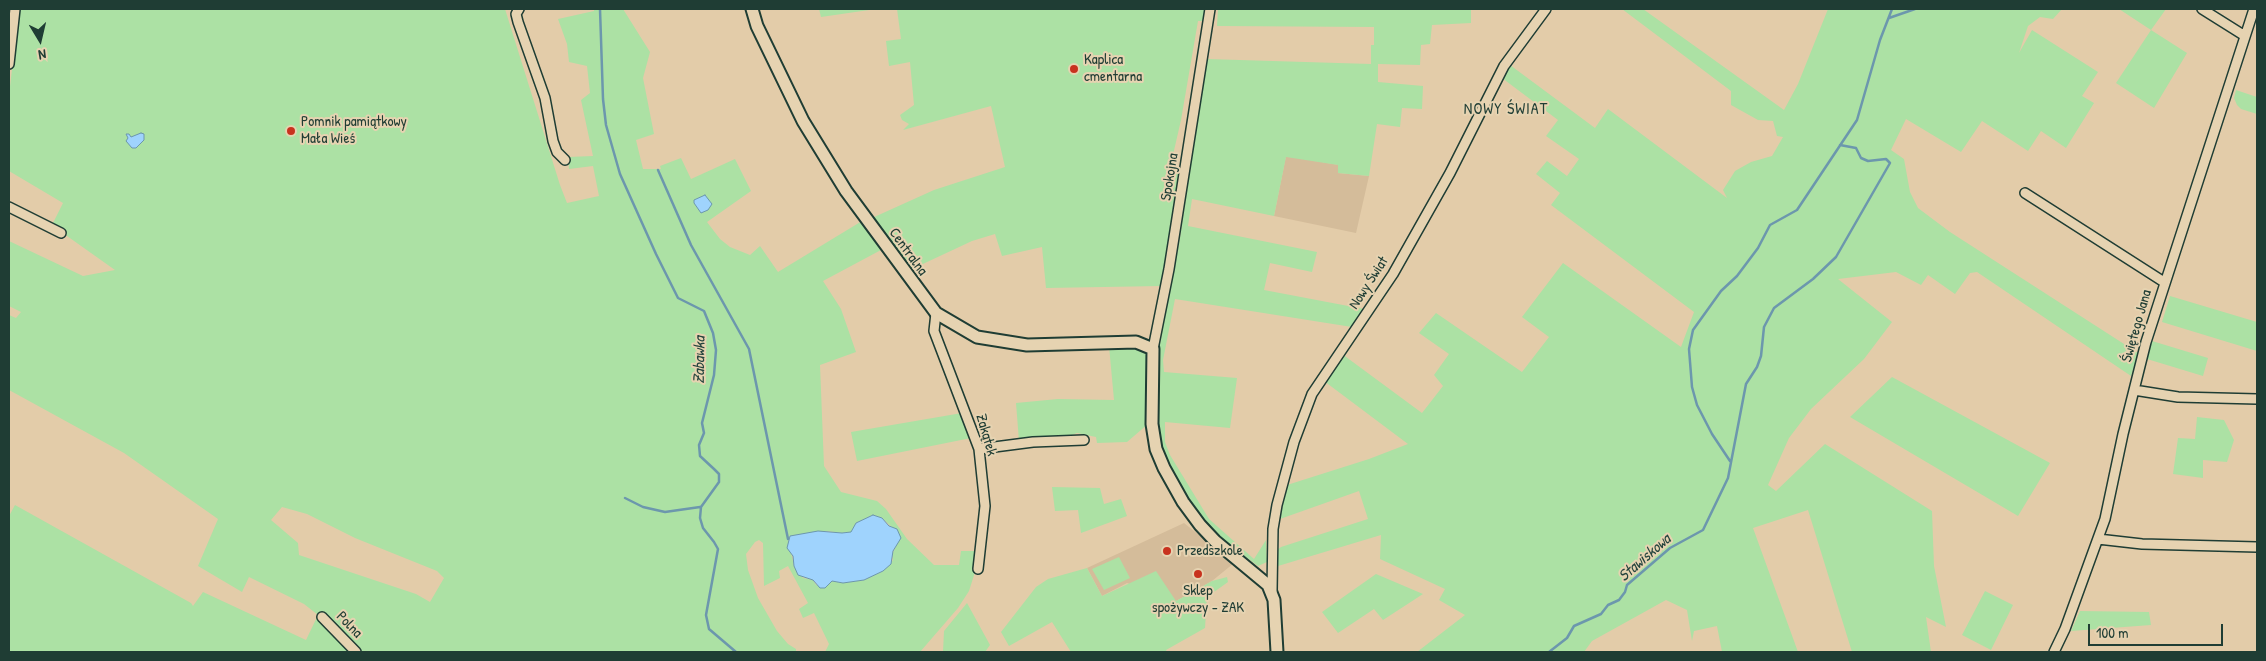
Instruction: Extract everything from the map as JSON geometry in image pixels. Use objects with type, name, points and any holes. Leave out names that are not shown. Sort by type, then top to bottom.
[{"type":"street","points":[[9,64],[15,9]]},
{"type":"street","points":[[519,9],[516,14],[518,22],[545,98],[553,142],[557,152],[565,160]]},
{"type":"street","name":"Centralna","points":[[752,9],[757,26],[803,121],[846,191],[936,314],[977,338],[1027,345],[1136,342],[1153,350]]},
{"type":"street","name":"Spokojna","points":[[1153,350],[1170,269],[1210,9]]},
{"type":"street","name":"Nowy Świat","points":[[1272,592],[1273,529],[1277,505],[1294,442],[1312,394],[1393,274],[1450,173],[1504,66],[1546,9]]},
{"type":"street","points":[[2202,9],[2245,36]]},
{"type":"street","name":"Świętego Jana","points":[[2054,652],[2066,629],[2105,519],[2146,342],[2254,9]]},
{"type":"street","points":[[2025,193],[2164,282]]},
{"type":"street","points":[[9,207],[61,233]]},
{"type":"street","name":"Zakątek","points":[[936,314],[934,331],[979,449],[985,506],[978,569]]},
{"type":"street","points":[[1153,350],[1152,424],[1156,448],[1164,468],[1183,502],[1200,525],[1219,544],[1261,577],[1272,592],[1277,652]]},
{"type":"street","points":[[2134,390],[2178,396],[2257,399]]},
{"type":"street","points":[[979,449],[1034,442],[1084,440]]},
{"type":"street","points":[[2098,540],[2142,544],[2257,547]]},
{"type":"street","name":"Polna","points":[[322,616],[356,652]]},
{"type":"shaded area","points":[[1286,156],[1339,165],[1338,173],[1369,176],[1356,233],[1274,216]]},
{"type":"shaded area","points":[[1184,523],[1234,563],[1212,581],[1176,601],[1127,583],[1102,596],[1087,568]]},
{"type":"green space","points":[[19,9],[505,9],[567,203],[599,196],[593,166],[569,169],[568,157],[593,156],[581,100],[590,93],[587,66],[569,62],[567,44],[558,19],[594,11],[594,9],[623,9],[650,52],[643,78],[654,134],[636,140],[643,169],[661,169],[660,166],[681,158],[691,179],[735,159],[751,191],[707,222],[720,239],[730,247],[750,255],[760,246],[778,272],[862,221],[881,250],[823,281],[841,309],[856,352],[820,365],[824,466],[841,492],[877,501],[886,509],[907,539],[934,565],[959,565],[961,551],[978,551],[975,572],[969,591],[958,608],[920,652],[825,652],[829,644],[814,613],[803,618],[799,609],[808,603],[788,566],[779,571],[780,578],[764,586],[763,543],[759,540],[755,542],[746,554],[748,570],[758,598],[777,631],[788,644],[796,649],[796,652],[9,652],[9,516],[15,505],[191,603],[193,606],[203,592],[306,640],[318,615],[304,604],[249,577],[242,592],[198,566],[218,519],[124,453],[9,390],[9,315],[16,318],[21,312],[9,306],[9,241],[83,276],[115,270],[67,236],[63,230],[52,225],[63,203],[9,171],[9,95]],"holes":[[[282,507],[307,514],[355,538],[437,571],[444,578],[430,602],[416,594],[299,555],[298,543],[271,520]],[[873,515],[882,518],[893,528],[896,546],[892,555],[893,560],[883,571],[864,580],[843,583],[832,581],[828,584],[816,585],[813,580],[803,578],[794,566],[788,539],[790,536],[827,531],[852,532],[856,523]]]},
{"type":"green space","points":[[819,9],[876,9],[821,17]]},
{"type":"green space","points":[[897,9],[1205,9],[1204,21],[1198,21],[1181,120],[1170,168],[1179,169],[1161,286],[1046,288],[1042,247],[1002,256],[995,234],[972,241],[910,270],[872,218],[934,190],[1005,167],[991,106],[903,130],[909,124],[902,120],[900,115],[914,105],[910,62],[889,66],[886,41],[901,39]]},
{"type":"green space","points":[[1218,9],[1471,9],[1471,23],[1432,25],[1430,44],[1421,45],[1420,65],[1378,64],[1378,82],[1423,86],[1422,109],[1402,108],[1400,127],[1377,124],[1369,176],[1338,173],[1338,165],[1286,157],[1274,216],[1192,199],[1188,226],[1317,252],[1312,272],[1270,263],[1264,290],[1364,309],[1352,327],[1175,299],[1163,360],[1164,372],[1237,378],[1230,428],[1165,422],[1165,442],[1170,455],[1209,519],[1254,559],[1266,540],[1267,562],[1258,566],[1225,542],[1205,521],[1186,495],[1161,450],[1158,437],[1158,354],[1179,244],[1207,59],[1371,64],[1371,45],[1374,45],[1374,27],[1217,26]]},
{"type":"green space","points":[[1622,9],[1643,9],[1784,110],[1798,84],[1828,9],[2062,9],[2053,19],[2040,17],[2028,26],[2019,53],[2032,30],[2098,72],[2082,96],[2094,103],[2066,148],[2041,131],[2028,151],[1982,121],[1961,152],[1906,119],[1891,150],[1904,159],[1910,192],[1918,208],[1950,232],[2138,353],[2131,376],[1977,272],[1970,273],[1955,294],[1928,275],[1921,285],[1896,272],[1838,279],[1892,322],[1864,359],[1811,409],[1789,438],[1768,485],[1776,491],[1825,444],[1932,511],[1934,566],[1946,627],[1926,617],[1931,652],[1852,652],[1808,510],[1753,528],[1798,652],[1722,652],[1717,626],[1694,631],[1692,641],[1687,610],[1666,600],[1592,641],[1584,652],[1417,652],[1465,615],[1439,600],[1445,589],[1380,559],[1381,535],[1278,566],[1277,550],[1281,547],[1368,519],[1359,491],[1280,519],[1287,485],[1369,459],[1408,444],[1324,381],[1342,354],[1422,413],[1443,386],[1434,375],[1449,354],[1419,333],[1436,313],[1522,372],[1549,337],[1522,317],[1563,263],[1681,347],[1694,312],[1551,205],[1560,193],[1536,174],[1547,161],[1567,176],[1579,159],[1546,136],[1558,120],[1502,78],[1510,65],[1595,128],[1608,109],[1727,198],[1723,190],[1735,171],[1751,162],[1772,156],[1783,137],[1777,136],[1773,121],[1758,120],[1731,105],[1731,91]]},
{"type":"green space","points":[[2119,9],[2166,9],[2151,30]]},
{"type":"green space","points":[[2151,30],[2187,53],[2154,108],[2116,83]]},
{"type":"green space","points":[[2236,90],[2257,97],[2257,114],[2241,109],[2237,105],[2234,98]]},
{"type":"green space","points":[[2170,296],[2257,322],[2257,351],[2162,322]]},
{"type":"green space","points":[[2152,341],[2208,358],[2203,376],[2147,359]]},
{"type":"green space","points":[[1109,346],[1124,346],[1141,350],[1149,355],[1148,424],[1127,442],[1097,443],[1096,437],[1077,433],[1067,437],[1019,441],[1016,403],[1058,399],[1114,400]]},
{"type":"green space","points":[[1892,377],[2050,463],[2018,516],[1850,417]]},
{"type":"green space","points":[[962,413],[971,438],[857,461],[851,432]]},
{"type":"green space","points":[[2197,417],[2224,420],[2234,440],[2227,462],[2203,460],[2203,478],[2173,474],[2178,438],[2195,439]]},
{"type":"green space","points":[[1052,487],[1100,488],[1104,504],[1121,499],[1127,516],[1081,533],[1078,510],[1055,511]]},
{"type":"green space","points":[[1119,557],[1130,578],[1104,590],[1092,569]]},
{"type":"green space","points":[[1087,568],[1102,596],[1156,571],[1176,601],[1212,581],[1227,577],[1228,582],[1207,597],[1205,628],[1166,650],[1167,652],[1071,652],[1052,622],[1009,646],[1001,632],[1036,587],[1048,579]]},
{"type":"green space","points":[[1376,574],[1423,594],[1383,620],[1374,609],[1338,633],[1322,612]]},
{"type":"green space","points":[[1985,591],[2013,605],[1991,650],[1962,635]]},
{"type":"green space","points":[[967,603],[990,645],[985,652],[943,652],[944,631]]},
{"type":"green space","points":[[2080,611],[2149,612],[2151,625],[2071,631]]},
{"type":"water","points":[[141,133],[144,134],[144,140],[136,148],[132,148],[126,141],[128,138],[126,134],[129,134],[131,137]]},
{"type":"water","points":[[705,195],[712,204],[708,210],[701,213],[694,200]]},
{"type":"water","points":[[873,515],[882,518],[889,526],[897,529],[901,538],[893,551],[891,564],[883,571],[864,580],[843,583],[832,581],[825,588],[820,588],[813,580],[798,575],[794,566],[793,556],[787,548],[790,536],[818,531],[851,532],[856,523]]},
{"type":"waterway","name":"Zabawka","points":[[600,9],[603,99],[606,125],[620,174],[678,298],[704,311],[713,333],[716,350],[714,375],[702,423],[704,433],[699,445],[700,456],[719,474],[719,482],[701,507],[700,518],[703,528],[718,549],[706,615],[709,629],[736,652]]},
{"type":"waterway","points":[[1730,461],[1712,434],[1697,405],[1692,387],[1689,349],[1693,330],[1721,291],[1737,276],[1758,248],[1770,225],[1797,210],[1857,120],[1880,40],[1892,9]]},
{"type":"waterway","points":[[1889,18],[1915,9]]},
{"type":"waterway","name":"Stawiskowa","points":[[1549,652],[1567,638],[1574,626],[1601,614],[1608,605],[1619,600],[1625,592],[1627,585],[1670,548],[1703,530],[1728,478],[1746,384],[1757,367],[1761,356],[1764,327],[1774,308],[1813,279],[1836,257],[1890,163],[1886,159],[1868,161],[1861,158],[1856,148],[1840,145]]},
{"type":"waterway","points":[[658,170],[691,245],[749,349],[788,539]]},
{"type":"waterway","points":[[625,498],[643,507],[665,512],[700,507]]},
{"type":"place","name":"Kaplica cmentarna","points":[[1074,69]]},
{"type":"place","name":"Pomnik pamiątkowy Mała Wieś","points":[[291,131]]},
{"type":"place","name":"Przedszkole","points":[[1167,551]]},
{"type":"place","name":"Sklep spożywczy - ZAK","points":[[1198,574]]},
{"type":"district","name":"NOWY ŚWIAT","points":[[1506,110]]}]
